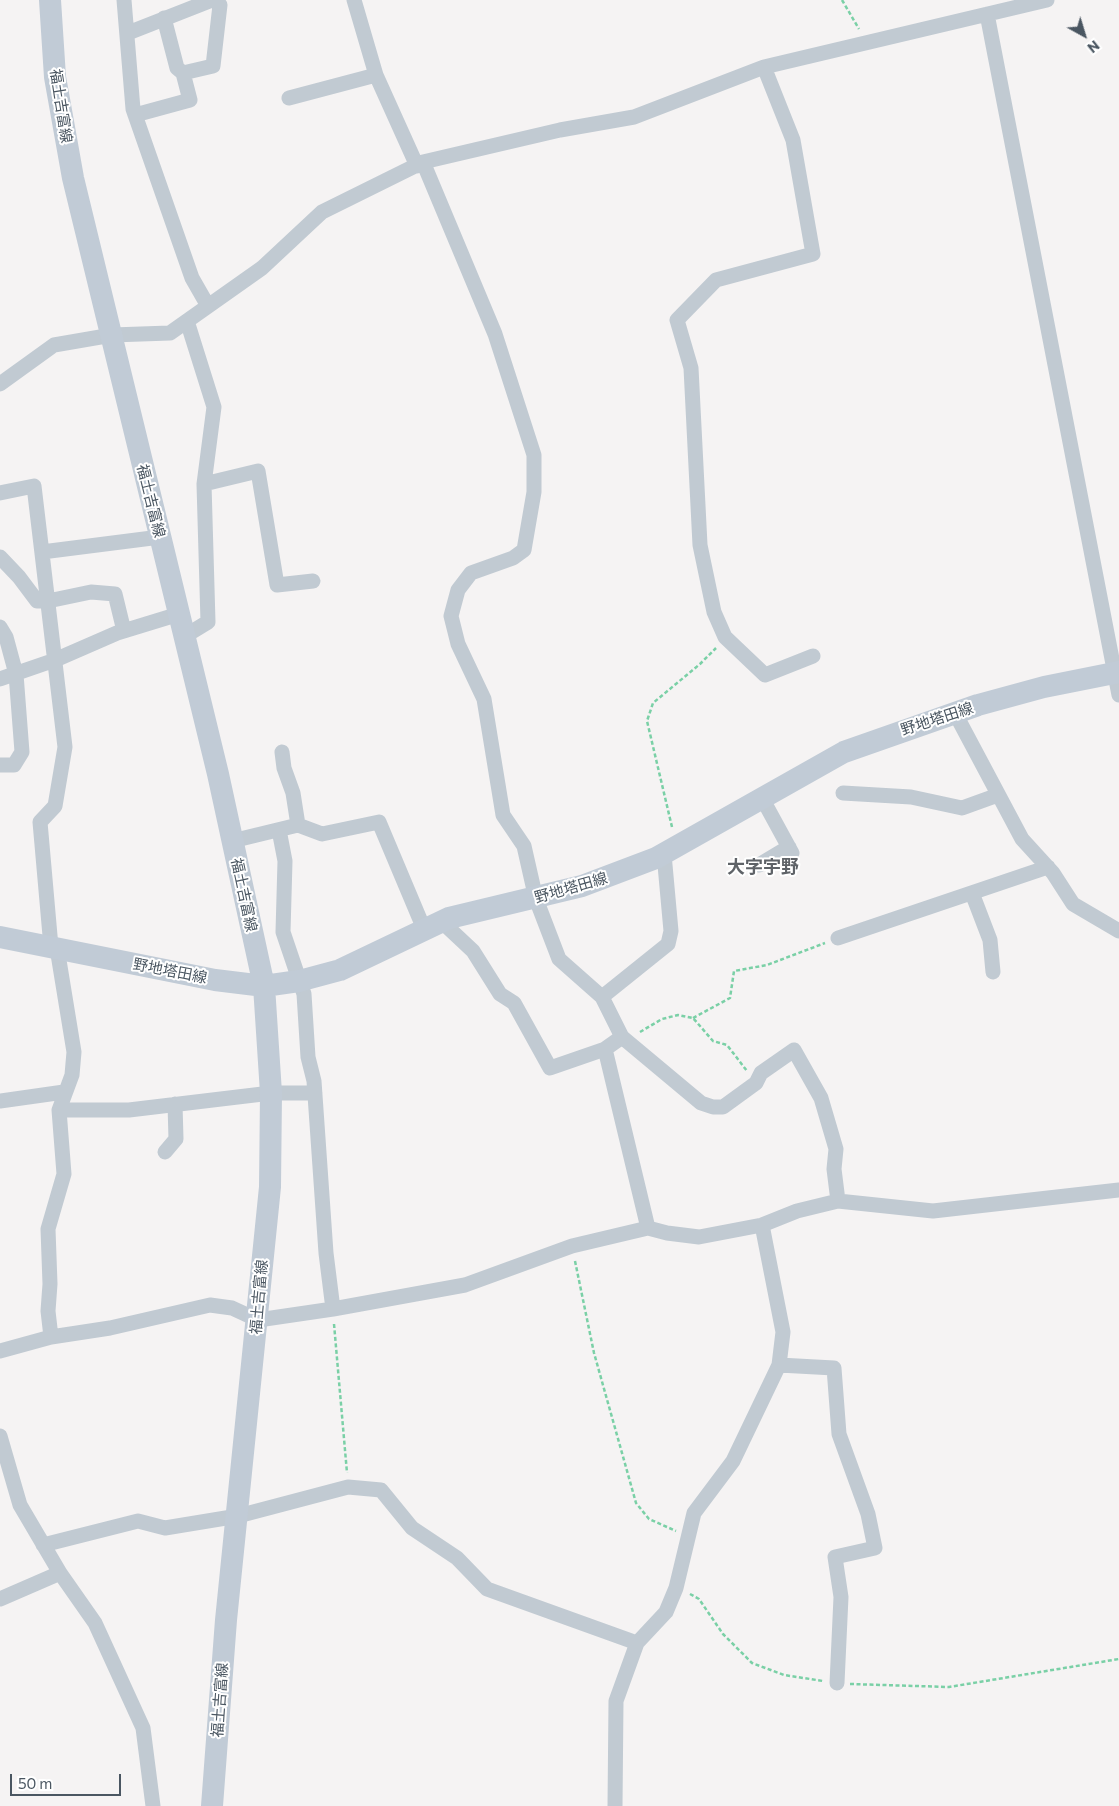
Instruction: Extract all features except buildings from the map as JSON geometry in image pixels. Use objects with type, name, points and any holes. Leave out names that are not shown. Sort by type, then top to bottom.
[{"type":"main road","name":"福土吉富線","points":[[50,0],[55,76],[73,178],[182,625],[264,986],[271,1093],[270,1187],[260,1269],[258,1320],[242,1449],[238,1516],[226,1620],[212,1806]]},
{"type":"main road","name":"野地塔田線","points":[[0,937],[215,980],[264,986],[299,980],[340,970],[433,925],[609,878],[670,850],[844,752],[955,713],[1044,687],[1117,672]]},
{"type":"street","points":[[124,0],[135,114],[192,278],[208,306]]},
{"type":"street","points":[[128,33],[213,0],[220,5],[213,66],[183,73]]},
{"type":"street","points":[[354,0],[376,75],[420,164],[495,334],[534,455],[534,492],[524,550],[513,558],[471,572],[458,590],[451,616],[458,644],[484,699],[503,815],[524,846],[536,898],[559,959],[602,997],[624,1039],[701,1104],[723,1107],[756,1082],[761,1073],[794,1050],[821,1098],[836,1149],[834,1169],[838,1201]]},
{"type":"street","points":[[0,384],[54,345],[112,335],[170,333],[262,268],[322,212],[420,164],[560,130],[634,117],[764,67],[1047,0]]},
{"type":"street","points":[[987,14],[1117,672],[1119,695]]},
{"type":"street","points":[[135,114],[190,100],[183,73],[177,68],[164,18]]},
{"type":"street","points":[[764,67],[793,140],[813,254],[716,280],[677,320],[691,368],[700,545],[714,612],[726,637],[765,676],[813,656]]},
{"type":"street","points":[[289,98],[376,75]]},
{"type":"street","points":[[0,680],[55,660],[124,631],[208,622],[204,484],[214,407],[187,321]]},
{"type":"street","points":[[204,484],[258,471],[277,585],[313,581]]},
{"type":"street","points":[[0,493],[34,486],[65,747],[55,806],[40,822],[54,948],[74,1052],[72,1075],[64,1092],[59,1110],[64,1174],[48,1230],[50,1284],[48,1311],[51,1337]]},
{"type":"street","points":[[42,552],[160,537]]},
{"type":"street","points":[[0,558],[19,577],[37,601],[48,601],[91,592],[114,594],[124,631]]},
{"type":"street","points":[[0,627],[6,637],[16,674],[22,752],[14,765],[0,765]]},
{"type":"street","points":[[955,713],[1022,839],[1048,867],[1073,904],[1119,931]]},
{"type":"street","points":[[282,752],[284,768],[293,793],[298,825]]},
{"type":"street","points":[[843,793],[911,797],[962,808],[998,795]]},
{"type":"street","points":[[759,865],[791,850],[762,798]]},
{"type":"street","points":[[232,841],[298,825],[322,834],[379,822],[433,925],[473,951],[500,994],[514,1003],[550,1068],[605,1049],[624,1039]]},
{"type":"street","points":[[279,830],[285,861],[283,932],[304,994],[308,1057],[315,1093],[326,1253],[333,1309]]},
{"type":"street","points":[[602,997],[668,944],[671,930],[670,850]]},
{"type":"street","points":[[838,938],[1048,867]]},
{"type":"street","points":[[972,893],[990,940],[993,972]]},
{"type":"street","points":[[605,1049],[648,1228]]},
{"type":"street","points":[[0,1101],[64,1092]]},
{"type":"street","points":[[59,1110],[129,1110],[271,1093],[315,1093]]},
{"type":"street","points":[[165,1152],[176,1139],[175,1104]]},
{"type":"street","points":[[0,1351],[51,1337],[110,1328],[210,1305],[232,1308],[258,1320],[333,1309],[465,1285],[572,1246],[648,1228],[668,1233],[699,1236],[762,1225],[797,1211],[838,1201],[933,1212],[1119,1190]]},
{"type":"street","points":[[615,1806],[616,1701],[636,1643],[666,1612],[676,1588],[694,1513],[733,1461],[779,1365],[783,1332],[762,1225]]},
{"type":"street","points":[[779,1365],[834,1368],[839,1434],[868,1514],[875,1548],[835,1557],[841,1597],[837,1683]]},
{"type":"street","points":[[0,1436],[20,1504],[42,1545],[95,1623],[143,1728],[153,1806]]},
{"type":"street","points":[[42,1545],[138,1521],[165,1528],[238,1516],[348,1487],[381,1490],[412,1528],[458,1558],[487,1589],[636,1643]]},
{"type":"street","points":[[0,1599],[60,1573]]},
{"type":"path","points":[[842,0],[867,44]]},
{"type":"path","points":[[670,850],[647,721],[653,703],[700,664],[726,637]]},
{"type":"path","points":[[693,1018],[730,998],[734,971],[767,965],[838,938]]},
{"type":"path","points":[[624,1039],[662,1019],[678,1015],[693,1018],[713,1041],[727,1045],[756,1082]]},
{"type":"path","points":[[572,1246],[594,1353],[636,1503],[649,1519],[689,1536]]},
{"type":"path","points":[[333,1309],[348,1487]]},
{"type":"path","points":[[676,1588],[699,1598],[723,1634],[752,1663],[784,1675],[837,1683],[949,1687],[1119,1659]]},
{"type":"district","name":"大字宇野","points":[[763,867]]}]
